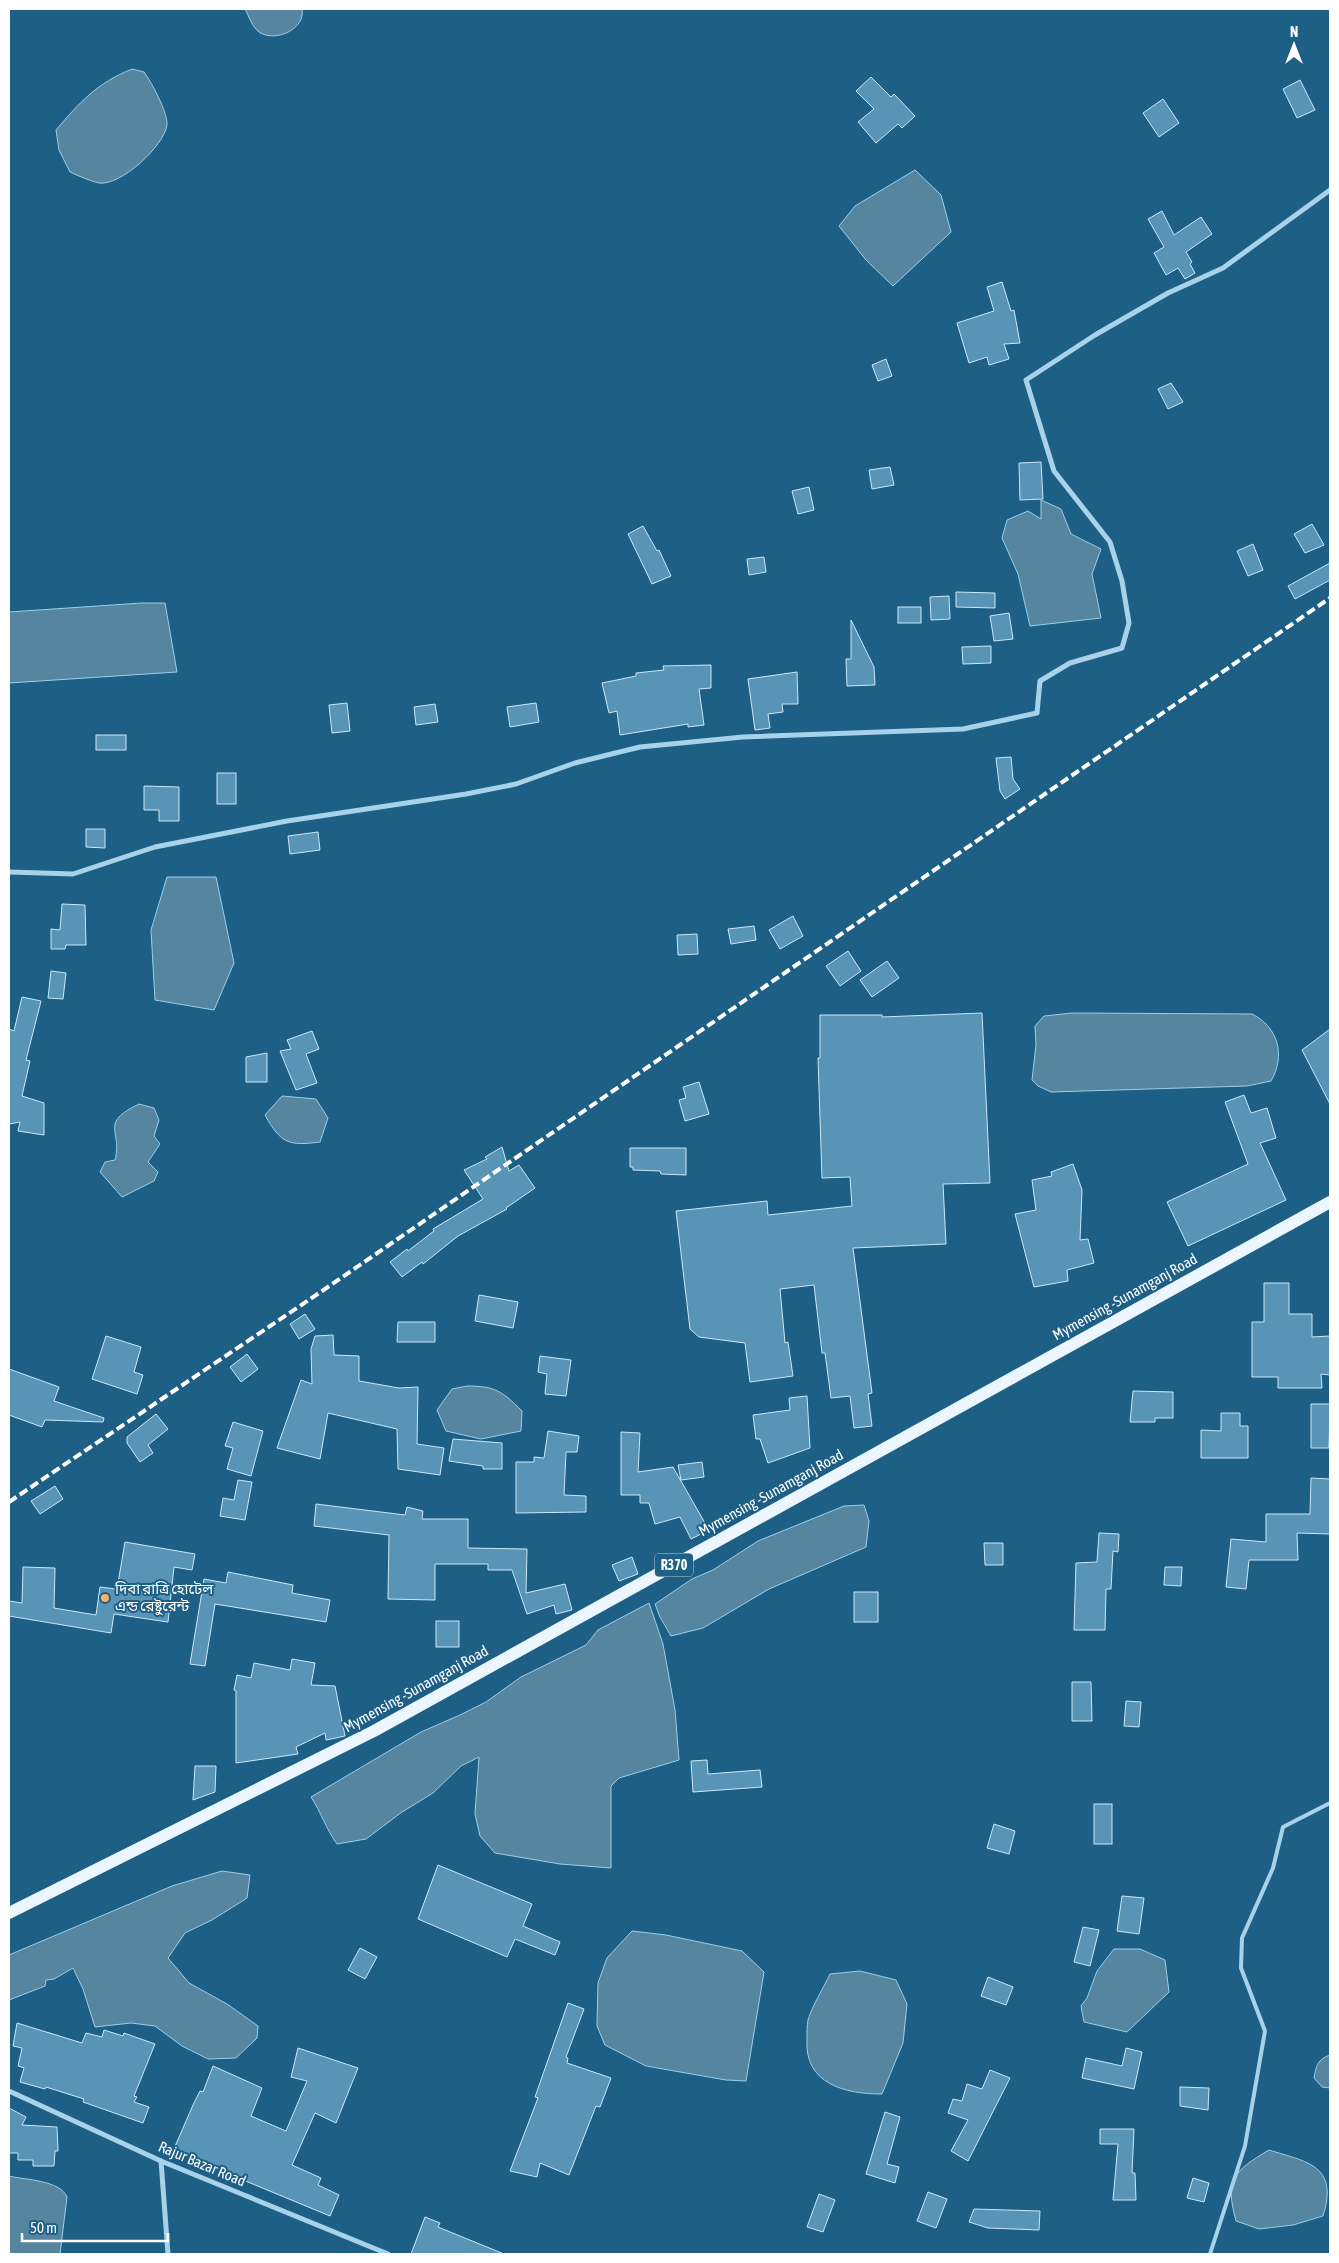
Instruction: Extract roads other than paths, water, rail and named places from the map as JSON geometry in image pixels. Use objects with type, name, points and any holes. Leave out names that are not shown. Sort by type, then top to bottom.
[{"type":"main road","name":"Mymensing -Sunamganj Road","points":[[9,1913],[374,1731],[1330,1202]]},
{"type":"street","points":[[9,872],[73,874],[165,845],[287,821],[466,794],[516,784],[575,763],[640,747],[743,737],[963,729],[1037,713],[1040,681],[1070,663],[1122,648],[1129,624],[1122,582],[1110,542],[1054,471],[1026,380],[1095,335],[1168,293],[1223,268],[1330,190]]},
{"type":"street","name":"Rajur Bazar Road","points":[[9,2091],[161,2161],[388,2254]]},
{"type":"street","points":[[161,2161],[168,2254]]},
{"type":"lane","points":[[1210,2254],[1245,2146],[1265,2031],[1241,1968],[1242,1938],[1274,1868],[1283,1827],[1330,1803]]},
{"type":"water","points":[[245,9],[302,9],[302,16],[294,28],[281,35],[273,36],[259,32],[254,27]]},
{"type":"water","points":[[132,69],[144,72],[155,90],[167,120],[164,134],[140,163],[118,178],[99,183],[70,172],[59,150],[56,130],[90,94],[109,80]]},
{"type":"water","points":[[915,170],[941,195],[951,232],[893,286],[866,260],[839,226],[855,206]]},
{"type":"water","points":[[1041,500],[1061,509],[1071,534],[1101,549],[1092,574],[1101,618],[1030,626],[1018,574],[1002,538],[1007,520],[1028,511],[1041,519]]},
{"type":"water","points":[[165,603],[177,672],[9,683],[9,612]]},
{"type":"water","points":[[167,877],[216,877],[234,963],[214,1010],[155,1000],[151,930]]},
{"type":"water","points":[[1072,1013],[1252,1014],[1268,1026],[1277,1043],[1278,1061],[1276,1071],[1271,1081],[1247,1086],[1051,1092],[1038,1086],[1032,1080],[1036,1045],[1035,1026],[1044,1016]]},
{"type":"water","points":[[282,1096],[316,1099],[328,1118],[320,1142],[293,1143],[287,1141],[276,1132],[265,1115]]},
{"type":"water","points":[[139,1104],[154,1108],[159,1120],[154,1136],[160,1144],[148,1162],[158,1172],[154,1181],[122,1197],[100,1172],[105,1162],[115,1160],[117,1150],[115,1123],[119,1117]]},
{"type":"water","points":[[467,1386],[485,1387],[498,1391],[509,1399],[522,1411],[521,1431],[481,1439],[446,1431],[437,1410],[452,1389]]},
{"type":"water","points":[[864,1505],[869,1521],[866,1547],[769,1589],[703,1628],[671,1636],[655,1604],[692,1579],[713,1570],[758,1541],[844,1506]]},
{"type":"water","points":[[649,1603],[663,1644],[675,1710],[679,1760],[619,1778],[611,1786],[611,1868],[560,1864],[495,1853],[480,1836],[475,1814],[479,1757],[461,1766],[433,1793],[402,1812],[366,1839],[337,1844],[311,1797],[421,1732],[486,1702],[521,1677],[586,1645],[598,1630]]},
{"type":"water","points":[[222,1871],[250,1875],[247,1898],[212,1920],[185,1933],[168,1958],[189,1983],[227,2004],[258,2026],[257,2038],[236,2058],[208,2059],[182,2046],[155,2026],[131,2023],[95,2027],[83,1989],[73,1968],[54,1979],[46,1980],[45,1986],[9,2000],[9,1955],[172,1886]]},
{"type":"water","points":[[632,1931],[666,1935],[742,1951],[764,1972],[746,2081],[726,2080],[646,2066],[605,2045],[597,2026],[598,1983],[607,1958]]},
{"type":"water","points":[[1114,1949],[1140,1949],[1165,1960],[1169,1992],[1127,2032],[1084,2022],[1081,2006],[1087,1998],[1097,1971]]},
{"type":"water","points":[[860,1971],[896,1980],[907,2004],[903,2043],[882,2094],[854,2092],[830,2083],[812,2067],[808,2054],[808,2020],[830,1974]]},
{"type":"water","points":[[1330,2055],[1330,2088],[1322,2087],[1314,2078],[1318,2064]]},
{"type":"water","points":[[1269,2150],[1307,2163],[1316,2168],[1323,2176],[1327,2186],[1327,2199],[1323,2216],[1293,2225],[1259,2229],[1236,2221],[1231,2196],[1234,2178],[1239,2171]]},
{"type":"water","points":[[9,2176],[50,2184],[63,2191],[67,2197],[60,2254],[9,2254]]},
{"type":"railway","points":[[9,1502],[325,1289],[1330,598]]},
{"type":"place","name":"দিবা রাত্রি হোটেল এন্ড রেষ্টুরেন্ট","points":[[105,1598]]}]
